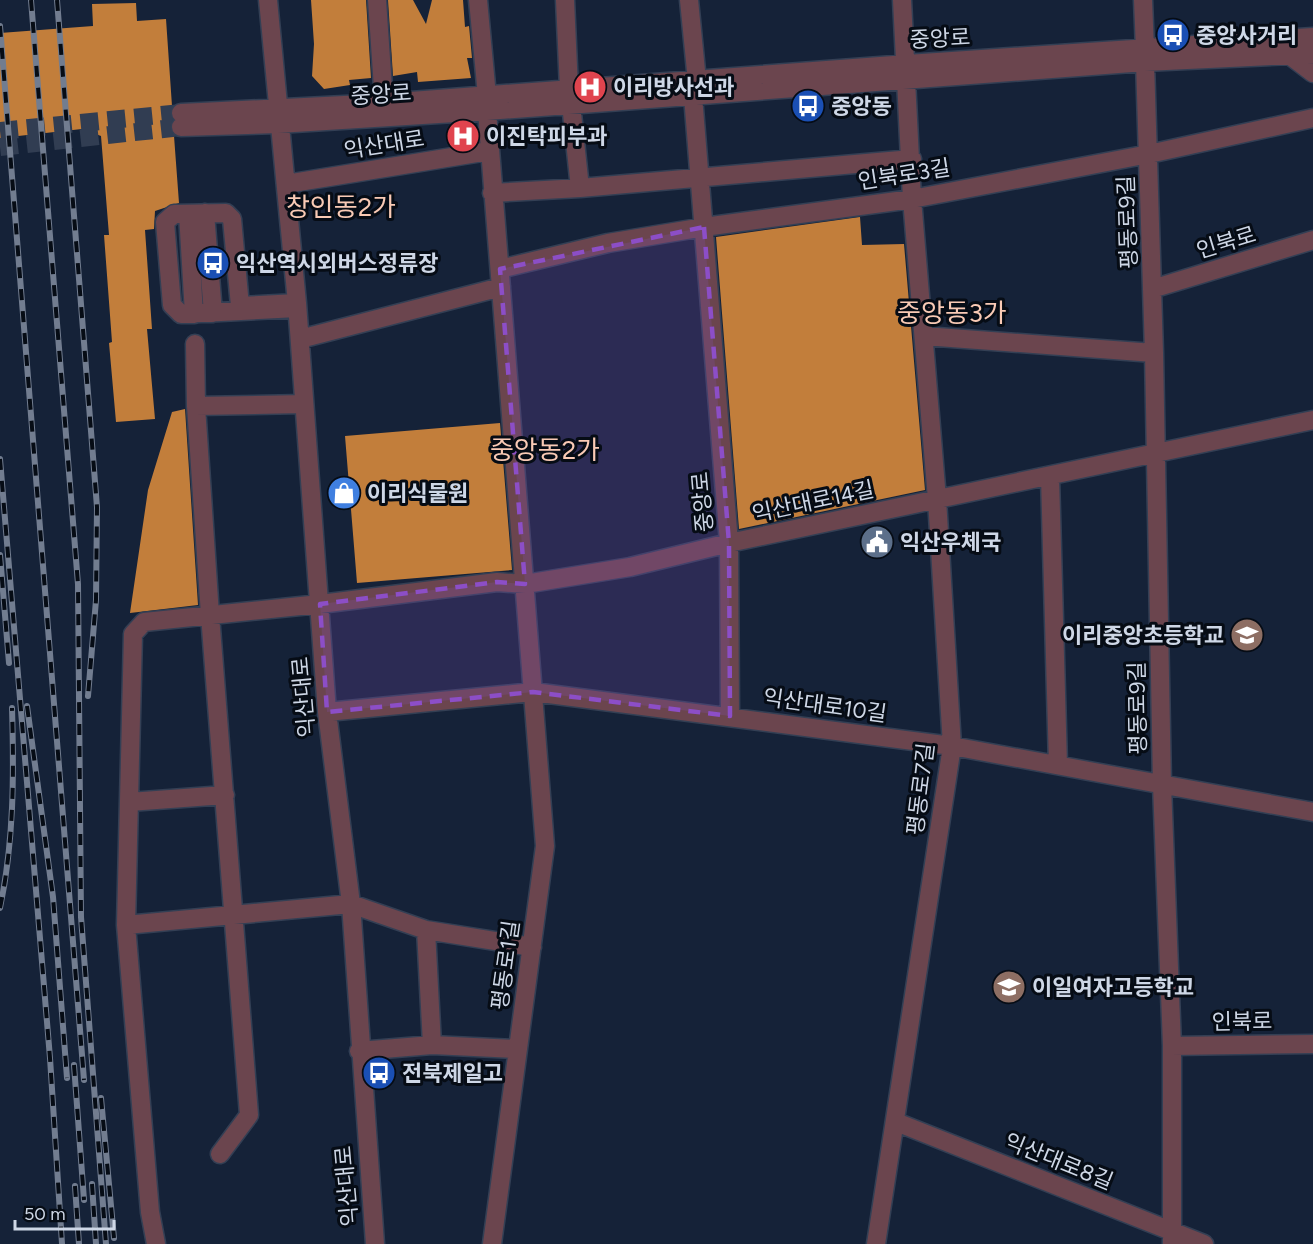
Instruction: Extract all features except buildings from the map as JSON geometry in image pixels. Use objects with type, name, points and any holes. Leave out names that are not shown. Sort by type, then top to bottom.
[{"type":"street","name":"익산대로","points":[[268,0],[300,339],[327,712],[351,904],[359,1051],[375,1244]]},
{"type":"street","name":"중앙로","points":[[377,0],[384,104]]},
{"type":"street","points":[[478,0],[533,692]]},
{"type":"street","points":[[565,0],[570,96],[580,188]]},
{"type":"street","points":[[689,0],[695,88]]},
{"type":"street","name":"평동로7길","points":[[876,1244],[952,746],[937,499],[912,199],[912,159],[902,0]]},
{"type":"street","name":"평동로9길","points":[[1143,0],[1154,353],[1162,785],[1172,1046],[1171,1238]]},
{"type":"street","name":"중앙로","points":[[1145,56],[1309,34]]},
{"type":"street","points":[[1288,54],[1313,73]]},
{"type":"street","name":"중앙로","points":[[278,116],[487,104],[570,96],[1145,56],[1313,54]]},
{"type":"street","name":"중앙로","points":[[695,88],[729,543],[730,717]]},
{"type":"street","name":"중앙로","points":[[278,116],[384,104],[487,104]]},
{"type":"street","points":[[181,120],[278,116]]},
{"type":"street","name":"인북로3길","points":[[501,278],[608,243],[704,227],[912,199],[1149,154],[1313,118]]},
{"type":"street","name":"익산대로","points":[[286,184],[489,151]]},
{"type":"street","points":[[492,193],[580,188],[912,159]]},
{"type":"street","points":[[226,213],[232,219],[240,306],[297,306],[213,314],[181,314],[172,305],[165,222],[174,214],[226,213]]},
{"type":"street","points":[[196,214],[213,314]]},
{"type":"street","name":"인북로","points":[[1152,289],[1313,240]]},
{"type":"street","points":[[300,339],[501,278]]},
{"type":"street","points":[[924,336],[1154,353]]},
{"type":"street","points":[[195,344],[196,406],[210,615],[249,1116],[220,1154]]},
{"type":"street","points":[[196,406],[304,404]]},
{"type":"street","name":"익산대로14길","points":[[156,1244],[150,1212],[126,924],[133,634],[144,621],[320,604],[497,582],[525,584],[630,567],[729,543],[1156,455],[1313,420]]},
{"type":"street","points":[[1050,477],[1058,765]]},
{"type":"street","name":"익산대로10길","points":[[327,712],[533,692],[952,746],[1313,812]]},
{"type":"street","name":"평동로1길","points":[[492,1244],[545,846],[533,692]]},
{"type":"street","points":[[129,802],[225,795]]},
{"type":"street","points":[[126,924],[351,904],[426,930],[532,947]]},
{"type":"street","points":[[426,930],[432,1045]]},
{"type":"street","name":"인북로","points":[[1172,1046],[1313,1044]]},
{"type":"street","points":[[359,1051],[432,1045],[517,1049]]},
{"type":"street","name":"익산대로8길","points":[[896,1122],[1171,1238],[1204,1244]]},
{"type":"highlighted area","points":[[704,227],[729,543],[730,716],[533,692],[327,712],[320,604],[497,582],[525,584],[500,269]]},
{"type":"tunnel","points":[[0,131],[181,113]]},
{"type":"tunnel","points":[[0,147],[181,127]]},
{"type":"railway","points":[[31,0],[78,584],[81,917],[106,1244]]},
{"type":"railway","points":[[57,0],[97,507],[96,600],[88,696]]},
{"type":"railway","points":[[0,26],[84,1080]]},
{"type":"railway","points":[[0,459],[50,1058],[62,1244]]},
{"type":"railway","points":[[0,555],[9,663]]},
{"type":"railway","points":[[27,706],[53,897],[67,1078]]},
{"type":"railway","points":[[0,908],[5,883],[12,808],[12,708]]},
{"type":"railway","points":[[74,1065],[84,1200]]},
{"type":"railway","points":[[101,1098],[114,1238]]},
{"type":"railway","points":[[92,1184],[96,1244]]},
{"type":"railway","points":[[75,1186],[79,1244]]},
{"type":"place","name":"중앙사거리","points":[[1173,35]]},
{"type":"place","name":"이리방사선과","points":[[590,87]]},
{"type":"place","name":"중앙동","points":[[808,106]]},
{"type":"place","name":"이진탁피부과","points":[[463,136]]},
{"type":"place","name":"익산역시외버스정류장","points":[[213,263]]},
{"type":"place","name":"이리식물원","points":[[344,493]]},
{"type":"place","name":"익산우체국","points":[[877,542]]},
{"type":"place","name":"이리중앙초등학교","points":[[1247,635]]},
{"type":"place","name":"이일여자고등학교","points":[[1009,987]]},
{"type":"place","name":"전북제일고","points":[[379,1073]]},
{"type":"district","name":"창인동2가","points":[[341,207]]},
{"type":"district","name":"중앙동3가","points":[[952,313]]},
{"type":"district","name":"중앙동2가","points":[[545,450]]}]
